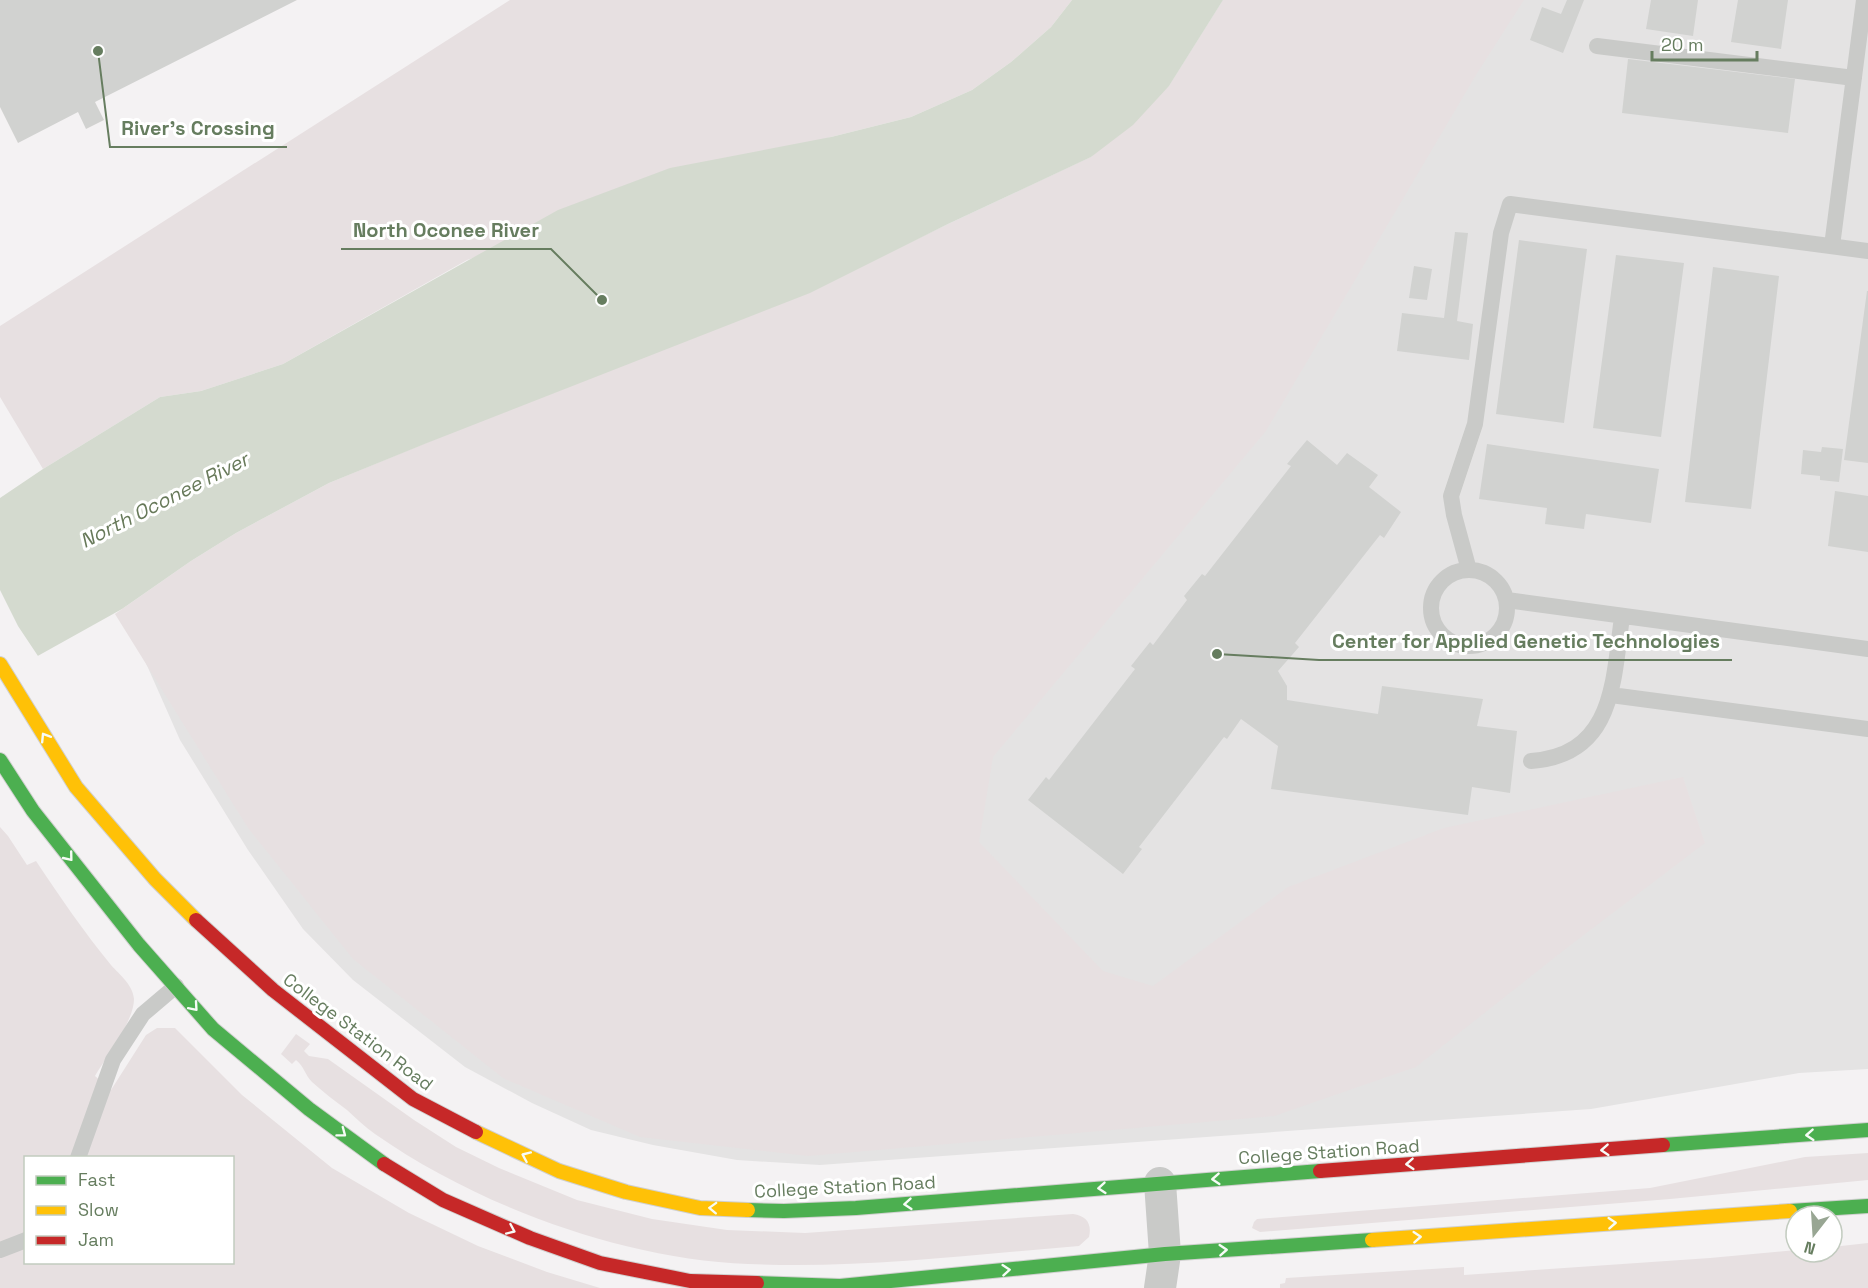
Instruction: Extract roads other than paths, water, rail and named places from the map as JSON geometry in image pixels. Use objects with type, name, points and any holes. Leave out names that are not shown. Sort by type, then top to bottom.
[{"type":"main road","name":"College Station Road","points":[[0,664],[76,787],[155,879],[211,935],[273,990],[413,1099],[488,1139],[559,1172],[626,1192],[700,1208],[784,1211],[856,1208],[1868,1130]]},
{"type":"main road","points":[[0,760],[33,812],[140,945],[213,1029],[373,1157],[443,1200],[530,1238],[600,1263],[690,1281],[840,1286],[1165,1254],[1868,1206]]},
{"type":"main road","points":[[947,1275],[976,1288]]},
{"type":"street","points":[[1160,1183],[1165,1254],[1160,1288]]},
{"type":"lane","points":[[1832,246],[1864,0]]},
{"type":"lane","points":[[1597,45],[1854,78]]},
{"type":"lane","points":[[1469,570],[1451,496],[1474,424],[1501,233],[1510,204],[1868,250]]},
{"type":"lane","points":[[1469,570],[1481,572],[1493,578],[1502,588],[1507,600],[1507,614],[1503,626],[1483,643],[1470,645],[1457,644],[1446,637],[1437,627],[1432,615],[1432,602],[1436,590],[1444,579],[1456,572],[1469,570]]},
{"type":"lane","points":[[1507,600],[1868,649]]},
{"type":"lane","points":[[1531,761],[1563,755],[1576,747],[1601,719],[1611,695],[1622,617]]},
{"type":"lane","points":[[1611,695],[1868,729]]},
{"type":"lane","points":[[79,1156],[113,1060],[143,1014],[176,986]]},
{"type":"lane","points":[[0,1250],[24,1241]]},
{"type":"water","points":[[1072,0],[1223,0],[1169,86],[1133,125],[1091,157],[948,224],[810,293],[329,483],[236,533],[122,609],[0,677],[0,498],[43,469],[160,397],[201,391],[283,364],[558,210],[670,168],[831,137],[911,117],[972,90],[1011,62],[1051,27]]},
{"type":"place","name":"River's Crossing","points":[[98,51]]},
{"type":"place","name":"North Oconee River","points":[[602,300]]},
{"type":"place","name":"Center for Applied Genetic Technologies","points":[[1217,654]]}]
